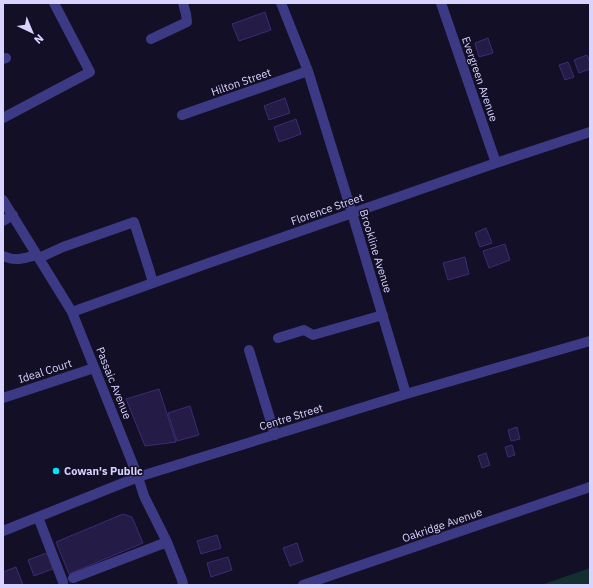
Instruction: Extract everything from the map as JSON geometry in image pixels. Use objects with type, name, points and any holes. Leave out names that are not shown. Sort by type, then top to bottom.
[{"type":"street","points":[[3,118],[90,72],[54,3]]},
{"type":"street","points":[[151,39],[187,22],[183,3]]},
{"type":"street","name":"Brookline Avenue","points":[[280,3],[308,71],[406,394]]},
{"type":"street","name":"Evergreen Avenue","points":[[441,3],[496,163]]},
{"type":"street","name":"Hilton Street","points":[[182,115],[308,71]]},
{"type":"street","name":"Florence Street","points":[[72,312],[352,213],[590,132]]},
{"type":"street","name":"Passaic Avenue","points":[[3,200],[72,312],[138,477],[144,496],[167,542],[183,585]]},
{"type":"street","points":[[3,221],[13,215]]},
{"type":"street","points":[[3,256],[18,260],[38,256],[134,222],[153,283]]},
{"type":"street","points":[[278,338],[304,330],[313,335],[383,315]]},
{"type":"street","name":"Centre Street","points":[[3,531],[138,477],[406,394],[590,341]]},
{"type":"street","points":[[249,350],[275,435]]},
{"type":"street","name":"Ideal Court","points":[[3,398],[94,368]]},
{"type":"street","name":"Oakridge Avenue","points":[[303,585],[590,487]]},
{"type":"street","points":[[38,517],[68,580],[167,542]]},
{"type":"green space","points":[[590,568],[590,585],[541,585]]},
{"type":"building","points":[[265,12],[271,30],[239,41],[232,24]]},
{"type":"building","points":[[488,38],[493,53],[479,57],[475,43]]},
{"type":"building","points":[[587,55],[590,63],[590,69],[579,73],[574,60]]},
{"type":"building","points":[[568,62],[574,77],[565,80],[559,65]]},
{"type":"building","points":[[285,98],[290,113],[269,120],[264,106]]},
{"type":"building","points":[[296,119],[301,134],[279,142],[274,127]]},
{"type":"building","points":[[486,228],[492,243],[480,247],[475,233]]},
{"type":"building","points":[[505,244],[510,260],[489,268],[483,251]]},
{"type":"building","points":[[465,257],[469,274],[448,280],[443,263]]},
{"type":"building","points":[[159,389],[176,442],[145,446],[126,399]]},
{"type":"building","points":[[190,406],[199,435],[177,441],[168,413]]},
{"type":"building","points":[[517,427],[520,439],[511,441],[508,430]]},
{"type":"building","points":[[512,445],[515,455],[508,457],[505,447]]},
{"type":"building","points":[[486,453],[490,465],[482,468],[478,456]]},
{"type":"building","points":[[123,514],[132,517],[143,543],[69,574],[56,542]]},
{"type":"building","points":[[217,535],[221,548],[201,554],[197,541]]},
{"type":"building","points":[[297,543],[303,561],[290,566],[283,548]]},
{"type":"building","points":[[49,552],[55,568],[34,576],[28,560]]},
{"type":"building","points":[[228,557],[232,570],[211,577],[207,563]]},
{"type":"building","points":[[16,567],[23,585],[3,585],[3,572]]},
{"type":"place","name":"Cowan's Public","points":[[56,471]]}]
